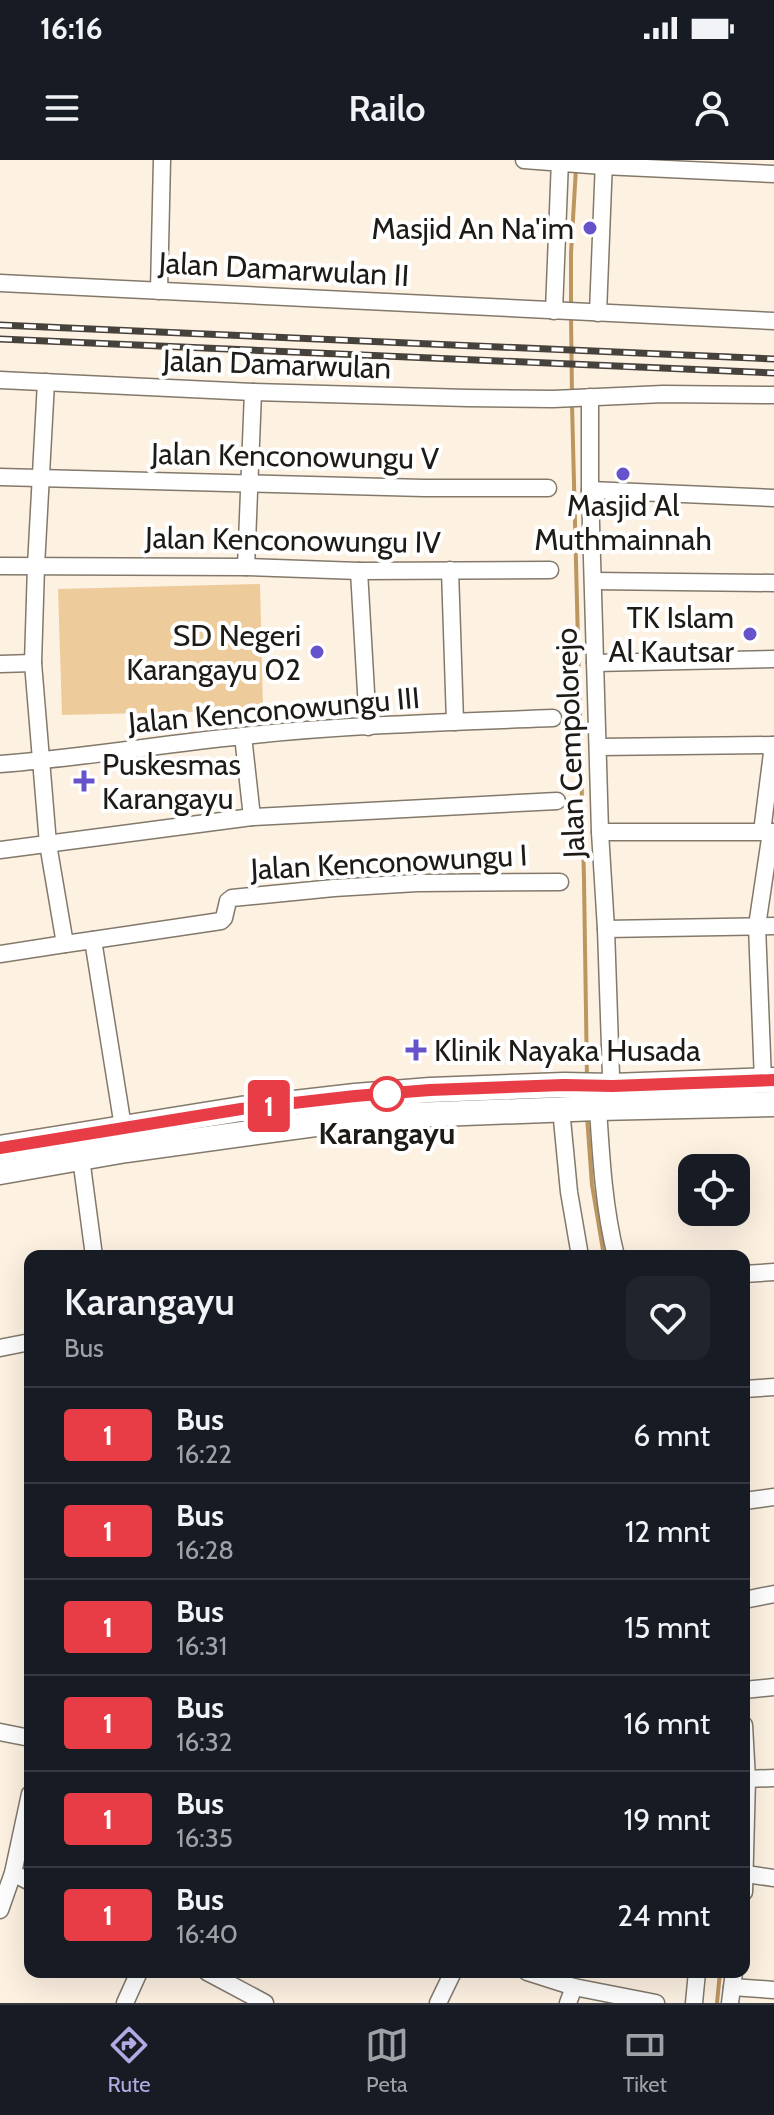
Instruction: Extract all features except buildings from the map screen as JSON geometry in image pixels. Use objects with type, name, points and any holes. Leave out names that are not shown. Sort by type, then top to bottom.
[{"type":"highway","points":[[0,1172],[237,1133],[345,1120],[564,1109],[603,1097],[769,1080]]},
{"type":"highway","points":[[0,1148],[241,1109],[430,1090],[573,1084],[603,1097],[774,1104]]},
{"type":"street","points":[[159,291],[162,160]]},
{"type":"street","points":[[524,160],[774,174]]},
{"type":"street","points":[[563,161],[566,312]]},
{"type":"street","points":[[598,163],[598,313]]},
{"type":"street","name":"Jalan Damarwulan II","points":[[0,283],[774,321]]},
{"type":"street","name":"Jalan Damarwulan","points":[[0,380],[253,392],[553,399],[663,394],[774,395]]},
{"type":"street","points":[[46,382],[33,663],[48,844],[65,944]]},
{"type":"street","points":[[246,567],[253,392]]},
{"type":"street","name":"Jalan Cempolorejo","points":[[587,398],[611,1076],[603,1097],[605,1190],[614,1250]]},
{"type":"street","name":"Jalan Kenconowungu V","points":[[0,477],[424,488],[548,488]]},
{"type":"street","points":[[590,490],[774,498]]},
{"type":"street","points":[[0,566],[36,566]]},
{"type":"street","name":"Jalan Kenconowungu IV","points":[[36,566],[359,571],[550,570]]},
{"type":"street","points":[[450,570],[455,722]]},
{"type":"street","points":[[359,571],[368,727]]},
{"type":"street","points":[[593,581],[774,578]]},
{"type":"street","points":[[595,663],[774,659]]},
{"type":"street","points":[[0,664],[33,663]]},
{"type":"street","name":"Jalan Kenconowungu III","points":[[0,764],[243,736],[553,718]]},
{"type":"street","points":[[243,736],[252,817]]},
{"type":"street","points":[[598,747],[773,745],[766,926],[769,1080]]},
{"type":"street","points":[[0,850],[252,817],[557,801]]},
{"type":"street","points":[[600,832],[769,832]]},
{"type":"street","name":"Jalan Kenconowungu I","points":[[93,940],[221,921],[232,898],[417,883],[560,882]]},
{"type":"street","points":[[606,929],[766,926]]},
{"type":"street","points":[[0,954],[93,940],[123,1127]]},
{"type":"street","points":[[564,1109],[569,1192],[579,1250]]},
{"type":"street","points":[[81,1158],[93,1250]]},
{"type":"street","points":[[750,1274],[774,1272]]},
{"type":"street","points":[[0,1348],[24,1343]]},
{"type":"street","points":[[750,1389],[774,1387]]},
{"type":"street","points":[[750,1500],[774,1497]]},
{"type":"street","points":[[750,1599],[774,1594]]},
{"type":"street","points":[[750,1689],[774,1687]]},
{"type":"street","points":[[0,1732],[24,1737]]},
{"type":"street","points":[[750,1779],[774,1778]]},
{"type":"street","points":[[0,1910],[13,1873],[24,1822]]},
{"type":"street","points":[[13,1873],[24,1879]]},
{"type":"street","points":[[750,1875],[774,1878]]},
{"type":"street","points":[[125,2003],[136,1978]]},
{"type":"street","points":[[438,2003],[447,1978]]},
{"type":"street","points":[[538,1978],[571,1995],[656,2003]]},
{"type":"street","points":[[694,2003],[696,1978]]},
{"type":"street","points":[[239,1979],[265,2003]]},
{"type":"street","points":[[732,1987],[774,1990]]},
{"type":"shaded area","points":[[260,584],[263,710],[62,715],[58,589]]},
{"type":"waterway","points":[[571,307],[576,168]]},
{"type":"waterway","points":[[571,316],[572,395]]},
{"type":"waterway","points":[[572,404],[587,1079]]},
{"type":"waterway","points":[[587,1116],[592,1185],[603,1250]]},
{"type":"waterway","points":[[717,2003],[719,1978]]},
{"type":"railway","points":[[0,325],[774,359]]},
{"type":"railway","points":[[0,339],[774,373]]},
{"type":"bus line","name":"1","points":[[0,1148],[117,1127],[355,1096],[430,1090],[774,1080]]},
{"type":"place","name":"Masjid An Na'im","points":[[590,228]]},
{"type":"place","name":"Masjid Al Muthmainnah","points":[[623,474]]},
{"type":"place","name":"TK Islam Al Kautsar","points":[[750,634]]},
{"type":"place","name":"SD Negeri Karangayu 02","points":[[317,652]]},
{"type":"place","name":"Puskesmas Karangayu","points":[[84,781]]},
{"type":"place","name":"Klinik Nayaka Husada","points":[[416,1050]]},
{"type":"place","name":"Karangayu","points":[[387,1094]]}]
